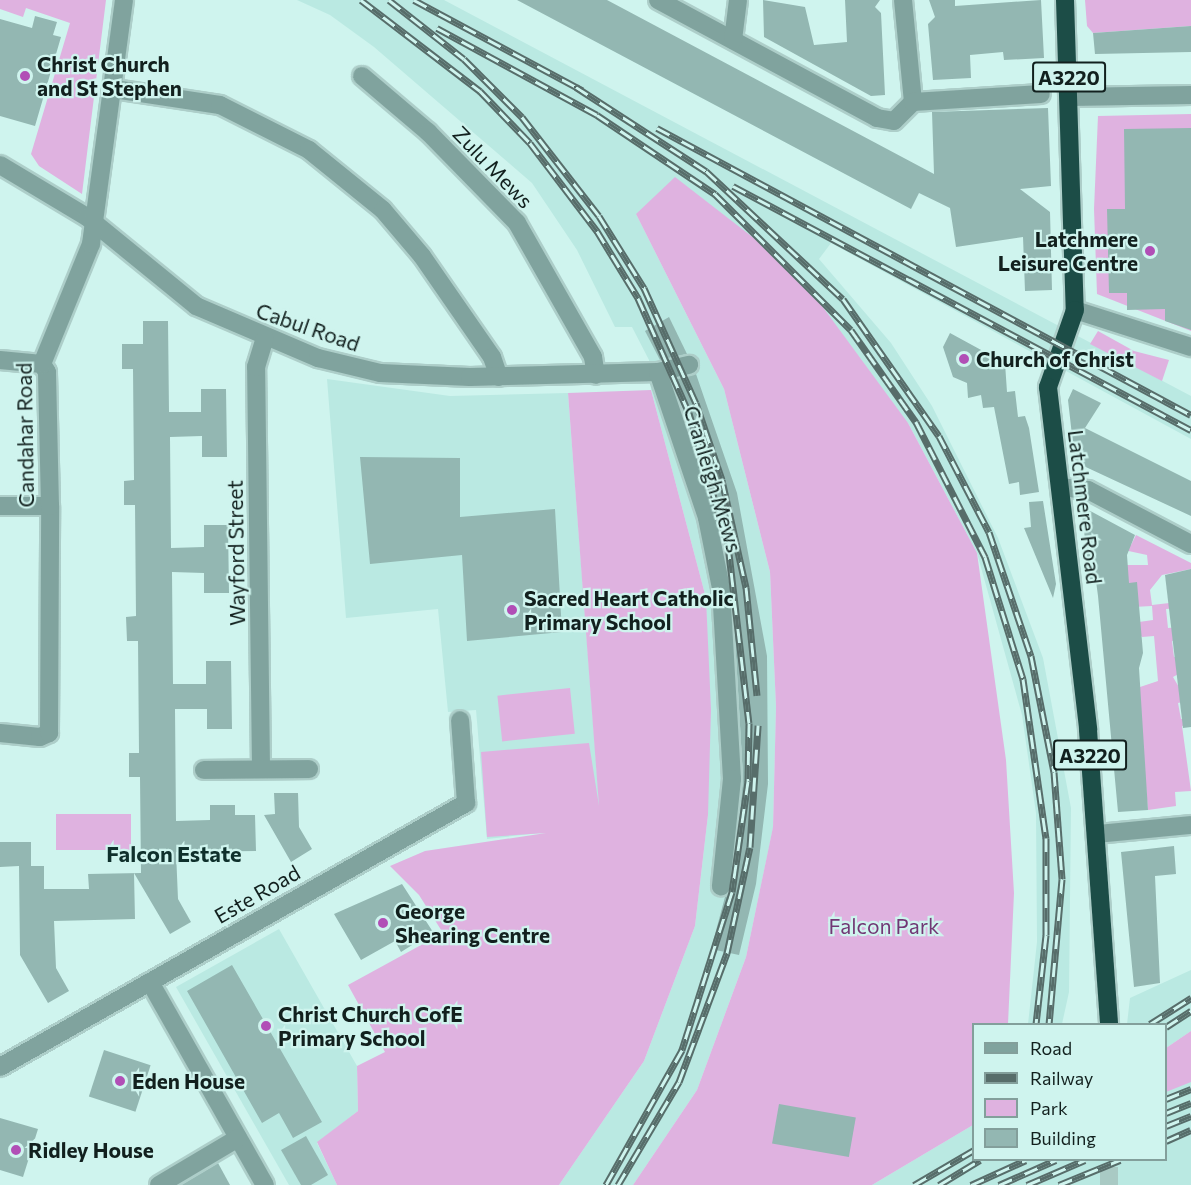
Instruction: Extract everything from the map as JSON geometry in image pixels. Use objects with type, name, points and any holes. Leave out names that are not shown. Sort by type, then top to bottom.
[{"type":"highway","name":"Latchmere Road","points":[[1065,0],[1070,97],[1075,310],[1048,387],[1097,834],[1109,1023]]},
{"type":"street","name":"Candahar Road","points":[[0,733],[46,735],[50,506],[47,372],[42,364],[96,225],[124,0]]},
{"type":"street","points":[[658,0],[877,118],[894,121],[911,106],[1041,94]]},
{"type":"street","points":[[733,40],[738,0]]},
{"type":"street","points":[[903,0],[911,106]]},
{"type":"street","name":"Zulu Mews","points":[[362,76],[428,132],[517,223],[593,357],[596,375]]},
{"type":"street","points":[[114,89],[220,105],[309,150],[383,210],[422,256],[468,320],[499,377]]},
{"type":"street","points":[[1070,97],[1191,95]]},
{"type":"street","name":"Cabul Road","points":[[0,165],[50,191],[96,225],[172,291],[266,338],[371,371],[499,377],[658,372],[689,365]]},
{"type":"street","points":[[1075,310],[1191,347]]},
{"type":"street","name":"Wayford Street","points":[[261,768],[256,367],[266,338]]},
{"type":"street","points":[[0,360],[42,364]]},
{"type":"street","name":"Cranleigh Mews","points":[[658,372],[706,518],[721,588],[732,779],[721,886]]},
{"type":"street","points":[[1060,487],[1088,490],[1191,544]]},
{"type":"street","points":[[0,506],[50,506]]},
{"type":"street","name":"Este Road","points":[[0,1067],[466,803],[460,720]]},
{"type":"street","points":[[204,770],[309,769]]},
{"type":"street","points":[[1097,834],[1191,825]]},
{"type":"street","points":[[150,982],[265,1185]]},
{"type":"street","points":[[159,1185],[238,1138]]},
{"type":"shaded area","points":[[297,0],[444,0],[1191,396],[1191,439],[831,243],[819,259],[891,343],[932,406],[998,538],[1043,658],[1071,808],[1069,992],[1062,1023],[1028,1023],[1037,942],[1036,813],[1022,715],[977,553],[908,423],[636,214],[724,389],[770,572],[776,707],[773,828],[746,957],[697,1090],[633,1185],[559,1185],[644,1061],[695,926],[708,815],[706,598],[651,390],[649,360],[632,327],[615,327],[577,250],[532,183],[374,47],[330,15]]},
{"type":"shaded area","name":"Sacred Heart Catholic Primary School","points":[[327,379],[450,396],[568,393],[601,826],[487,839],[476,710],[448,712],[438,609],[346,618]]},
{"type":"shaded area","name":"Christ Church CofE Primary School","points":[[279,929],[357,1066],[358,1111],[317,1143],[337,1185],[289,1185],[176,987]]},
{"type":"shaded area","points":[[1191,970],[1191,1031],[1167,1047],[1167,1023],[1127,1023],[1130,998]]},
{"type":"shaded area","points":[[1191,1080],[1191,1185],[872,1185],[972,1126],[972,1161],[1167,1161],[1167,1091]]},
{"type":"green space","points":[[0,0],[106,0],[82,194],[39,166],[31,154],[70,23],[26,8],[23,17],[0,9]]},
{"type":"green space","points":[[1085,0],[1191,0],[1191,26],[1093,33],[1087,26]]},
{"type":"green space","name":"Latchmere Leisure Centre","points":[[1191,114],[1191,331],[1097,294],[1094,209],[1098,116]]},
{"type":"green space","name":"Falcon Park","points":[[675,177],[755,239],[822,306],[908,423],[977,553],[1006,760],[1014,893],[1008,1023],[972,1023],[972,1126],[872,1185],[633,1185],[697,1090],[746,957],[773,827],[776,707],[770,572],[724,389],[636,214]]},
{"type":"green space","points":[[1098,331],[1134,351],[1169,360],[1162,381],[1090,344]]},
{"type":"green space","points":[[651,390],[706,598],[711,710],[708,815],[695,926],[644,1061],[559,1185],[337,1185],[317,1142],[358,1111],[357,1066],[385,1052],[348,985],[443,933],[419,895],[390,866],[425,851],[546,833],[487,837],[481,752],[589,743],[599,806],[568,393]]},
{"type":"green space","points":[[1136,535],[1191,563],[1191,569],[1162,575],[1150,590],[1152,605],[1178,602],[1179,608],[1166,609],[1168,628],[1180,627],[1181,640],[1172,641],[1174,657],[1183,656],[1184,671],[1173,677],[1187,701],[1178,703],[1181,719],[1189,719],[1189,725],[1182,726],[1191,791],[1175,792],[1176,806],[1148,810],[1137,688],[1158,681],[1154,636],[1142,637],[1132,623],[1153,620],[1152,606],[1133,607],[1119,584],[1124,565],[1148,565],[1147,555],[1110,547],[1121,539],[1131,545]]},
{"type":"green space","points":[[570,688],[575,734],[502,741],[497,696]]},
{"type":"green space","points":[[56,814],[131,814],[131,850],[56,850]]},
{"type":"green space","points":[[1191,1031],[1191,1082],[1167,1092],[1167,1047]]},
{"type":"building","points":[[517,0],[607,0],[934,174],[932,112],[1048,108],[1051,186],[1020,189],[1050,212],[1052,290],[1025,291],[1023,237],[956,247],[950,208],[919,193],[911,209]]},
{"type":"building","points":[[763,0],[805,7],[814,45],[847,42],[845,0],[880,0],[875,7],[881,13],[885,95],[871,96],[764,37]]},
{"type":"building","points":[[929,0],[955,0],[955,6],[1041,0],[1044,58],[1004,60],[1003,52],[970,55],[971,78],[933,80],[928,24],[935,17]]},
{"type":"building","name":"Christ Church and St Stephen","points":[[35,16],[57,22],[53,35],[61,37],[35,126],[0,116],[0,19],[32,28]]},
{"type":"building","points":[[1191,26],[1191,52],[1095,54],[1093,33]]},
{"type":"building","name":"Latchmere Leisure Centre","points":[[1191,128],[1191,330],[1165,321],[1165,309],[1127,310],[1127,293],[1109,293],[1107,209],[1125,209],[1124,129]]},
{"type":"building","points":[[669,317],[687,354],[660,360],[645,331]]},
{"type":"building","points":[[143,321],[168,321],[169,412],[201,412],[201,389],[226,389],[227,457],[202,457],[202,436],[170,437],[171,548],[204,547],[204,525],[228,525],[229,593],[204,593],[204,573],[172,572],[173,684],[206,684],[206,661],[231,661],[232,729],[207,729],[207,709],[175,709],[176,821],[210,820],[210,805],[235,805],[235,815],[255,815],[256,851],[176,852],[178,899],[191,922],[170,934],[134,873],[141,873],[140,777],[129,777],[129,753],[139,753],[138,641],[127,641],[126,617],[136,616],[135,505],[124,505],[124,481],[134,480],[133,369],[122,369],[122,344],[143,344]]},
{"type":"building","points":[[950,333],[1005,363],[1007,392],[1015,391],[1018,417],[1025,416],[1029,428],[1039,492],[1020,495],[1019,482],[1009,484],[994,407],[983,408],[981,395],[968,398],[967,383],[953,377],[943,347]]},
{"type":"building","points":[[696,374],[737,493],[767,656],[768,784],[756,884],[739,955],[711,949],[725,897],[732,887],[743,778],[732,586],[718,515],[673,380]]},
{"type":"building","points":[[1073,389],[1101,403],[1085,428],[1191,481],[1191,516],[1075,462],[1068,400]]},
{"type":"building","points":[[360,457],[460,458],[460,517],[555,509],[562,632],[467,641],[462,555],[370,564]]},
{"type":"building","points":[[1043,501],[1056,584],[1053,598],[1024,528],[1031,527],[1029,502]]},
{"type":"building","points":[[1081,506],[1135,535],[1127,555],[1129,583],[1137,582],[1143,653],[1139,668],[1148,810],[1118,812],[1098,596],[1096,581],[1090,581]]},
{"type":"building","points":[[1191,569],[1191,727],[1183,728],[1165,575]]},
{"type":"building","points":[[274,793],[298,793],[299,827],[312,849],[291,862],[264,815],[275,814]]},
{"type":"building","points":[[0,842],[31,842],[31,866],[44,866],[44,889],[89,889],[88,874],[134,873],[135,919],[54,921],[56,968],[69,991],[48,1003],[20,955],[19,866],[0,867]]},
{"type":"building","points":[[1174,846],[1176,874],[1155,876],[1160,983],[1134,987],[1121,852]]},
{"type":"building","name":"George Shearing Centre","points":[[402,884],[433,932],[401,952],[395,941],[361,960],[334,914]]},
{"type":"building","points":[[232,965],[322,1122],[293,1138],[279,1113],[262,1123],[187,991]]},
{"type":"building","name":"Eden House","points":[[104,1050],[151,1065],[135,1112],[89,1097]]},
{"type":"building","points":[[779,1104],[856,1118],[849,1157],[772,1143]]},
{"type":"building","name":"Ridley House","points":[[0,1118],[38,1129],[23,1177],[0,1170]]},
{"type":"building","points":[[306,1136],[328,1175],[311,1185],[301,1185],[281,1150]]},
{"type":"building","points":[[218,1163],[230,1185],[181,1185]]},
{"type":"tunnel","points":[[1109,1161],[1109,1185]]},
{"type":"railway","points":[[361,0],[480,91],[530,143],[597,231],[638,298],[689,413],[728,545],[749,723],[748,781],[732,892],[682,1050],[606,1185]]},
{"type":"railway","points":[[389,0],[464,59],[522,117],[599,216],[644,288],[696,403],[722,480],[746,587],[757,695]]},
{"type":"railway","points":[[414,0],[582,90]]},
{"type":"railway","points":[[437,28],[597,115],[715,194],[851,330],[916,422],[985,557],[1023,679],[1046,838],[1046,935],[1036,1023]]},
{"type":"railway","points":[[576,87],[706,171],[843,299],[939,436],[989,532],[1031,656],[1054,772],[1062,879],[1049,1023]]},
{"type":"railway","points":[[657,128],[1191,415]]},
{"type":"railway","points":[[733,186],[1191,430]]},
{"type":"railway","points":[[618,1185],[679,1082],[727,953],[750,847],[758,725]]},
{"type":"railway","points":[[1152,1023],[1191,998]]},
{"type":"railway","points":[[1167,1026],[1191,1011]]},
{"type":"railway","points":[[1167,1099],[1191,1089]]},
{"type":"railway","points":[[1167,1113],[1191,1103]]},
{"type":"railway","points":[[1167,1126],[1191,1116]]},
{"type":"railway","points":[[1167,1141],[1191,1130]]},
{"type":"railway","points":[[914,1185],[972,1151]]},
{"type":"railway","points":[[939,1185],[978,1161]]},
{"type":"railway","points":[[971,1185],[1024,1161]]},
{"type":"railway","points":[[999,1185],[1054,1161]]},
{"type":"railway","points":[[1027,1185],[1083,1161]]},
{"type":"railway","points":[[1059,1185],[1118,1161]]},
{"type":"place","name":"Christ Church and St Stephen","points":[[25,76]]},
{"type":"place","name":"Latchmere Leisure Centre","points":[[1150,251]]},
{"type":"place","name":"Church of Christ","points":[[964,359]]},
{"type":"place","name":"Sacred Heart Catholic Primary School","points":[[512,610]]},
{"type":"place","name":"George Shearing Centre","points":[[383,923]]},
{"type":"place","name":"Christ Church CofE Primary School","points":[[266,1026]]},
{"type":"place","name":"Eden House","points":[[120,1081]]},
{"type":"place","name":"Ridley House","points":[[16,1150]]},
{"type":"district","name":"Falcon Estate","points":[[174,854]]}]
